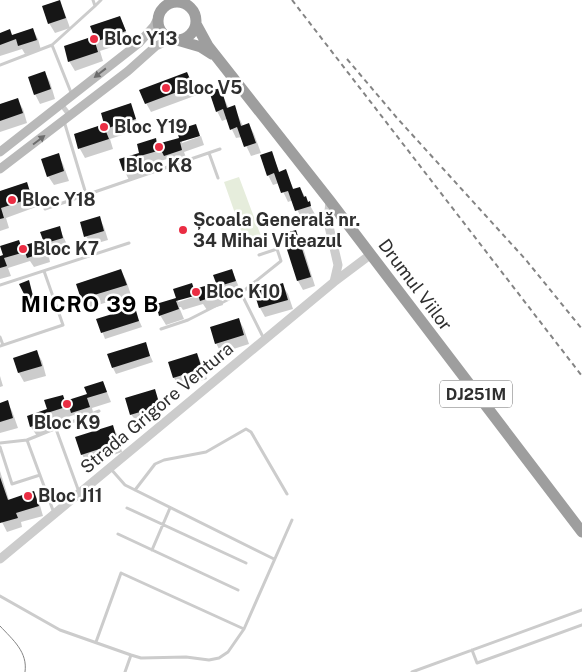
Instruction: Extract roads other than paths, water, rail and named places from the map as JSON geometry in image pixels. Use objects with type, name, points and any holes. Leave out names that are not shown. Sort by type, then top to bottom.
[{"type":"highway","points":[[159,0],[161,31],[174,39],[189,35],[196,24]]},
{"type":"highway","name":"DJ251M","points":[[159,15],[170,3],[181,1],[193,11],[196,24]]},
{"type":"highway","name":"Drumul Viilor","points":[[196,24],[204,40],[219,60],[330,201],[582,532]]},
{"type":"highway","name":"Drumul Viilor","points":[[174,39],[201,48],[219,60]]},
{"type":"main road","points":[[0,152],[139,42],[151,30],[159,15]]},
{"type":"main road","points":[[0,170],[128,71],[156,46],[174,39]]},
{"type":"street","points":[[60,104],[67,118]]},
{"type":"street","points":[[330,201],[328,222],[338,265],[334,282]]},
{"type":"street","name":"Strada Grigore Ventura","points":[[0,559],[334,282],[370,255]]},
{"type":"lane","points":[[93,0],[95,6]]},
{"type":"lane","points":[[0,65],[52,45],[101,0]]},
{"type":"lane","points":[[52,45],[72,95]]},
{"type":"lane","points":[[67,118],[86,194]]},
{"type":"lane","points":[[45,209],[220,149]]},
{"type":"lane","points":[[209,153],[218,178]]},
{"type":"lane","points":[[0,285],[129,243]]},
{"type":"lane","points":[[161,329],[188,320],[241,293],[281,261],[277,249],[259,255]]},
{"type":"lane","points":[[0,337],[1,345],[63,325],[44,271]]},
{"type":"lane","points":[[241,293],[264,340]]},
{"type":"lane","points":[[0,443],[27,440],[99,411]]},
{"type":"lane","points":[[56,429],[79,493]]},
{"type":"lane","points":[[135,490],[155,464],[164,460],[206,452],[246,429],[251,432],[287,494]]},
{"type":"lane","points":[[27,440],[55,513]]},
{"type":"lane","points":[[0,447],[12,484],[40,475]]},
{"type":"lane","points":[[109,468],[125,485],[274,559]]},
{"type":"lane","points":[[128,508],[246,563]]},
{"type":"lane","points":[[152,550],[170,508]]},
{"type":"lane","points":[[0,596],[60,630],[141,658],[186,657],[209,660],[219,658],[228,652],[244,629],[292,520]]},
{"type":"lane","points":[[118,534],[238,590]]},
{"type":"lane","points":[[96,642],[121,574],[244,629]]},
{"type":"lane","points":[[412,672],[582,610]]},
{"type":"lane","points":[[472,650],[477,663],[582,625]]},
{"type":"lane","points":[[125,672],[131,655]]},
{"type":"tram line","points":[[0,626],[22,652],[25,672]]},
{"type":"railway","points":[[292,0],[582,376]]},
{"type":"railway","points":[[347,59],[397,118],[526,260],[582,329]]},
{"type":"place","name":"Bloc Y13","points":[[94,39]]},
{"type":"place","name":"Bloc V5","points":[[166,88]]},
{"type":"place","name":"Bloc Y19","points":[[104,127]]},
{"type":"place","name":"Bloc K8","points":[[159,147]]},
{"type":"place","name":"Bloc Y18","points":[[12,200]]},
{"type":"place","name":"Școala Generală nr. 34 Mihai Viteazul","points":[[183,230]]},
{"type":"place","name":"Bloc K7","points":[[23,249]]},
{"type":"place","name":"Bloc K10","points":[[196,292]]},
{"type":"place","name":"Bloc K9","points":[[67,404]]},
{"type":"place","name":"Bloc J11","points":[[28,496]]},
{"type":"district","name":"MICRO 39 B","points":[[90,304]]}]
